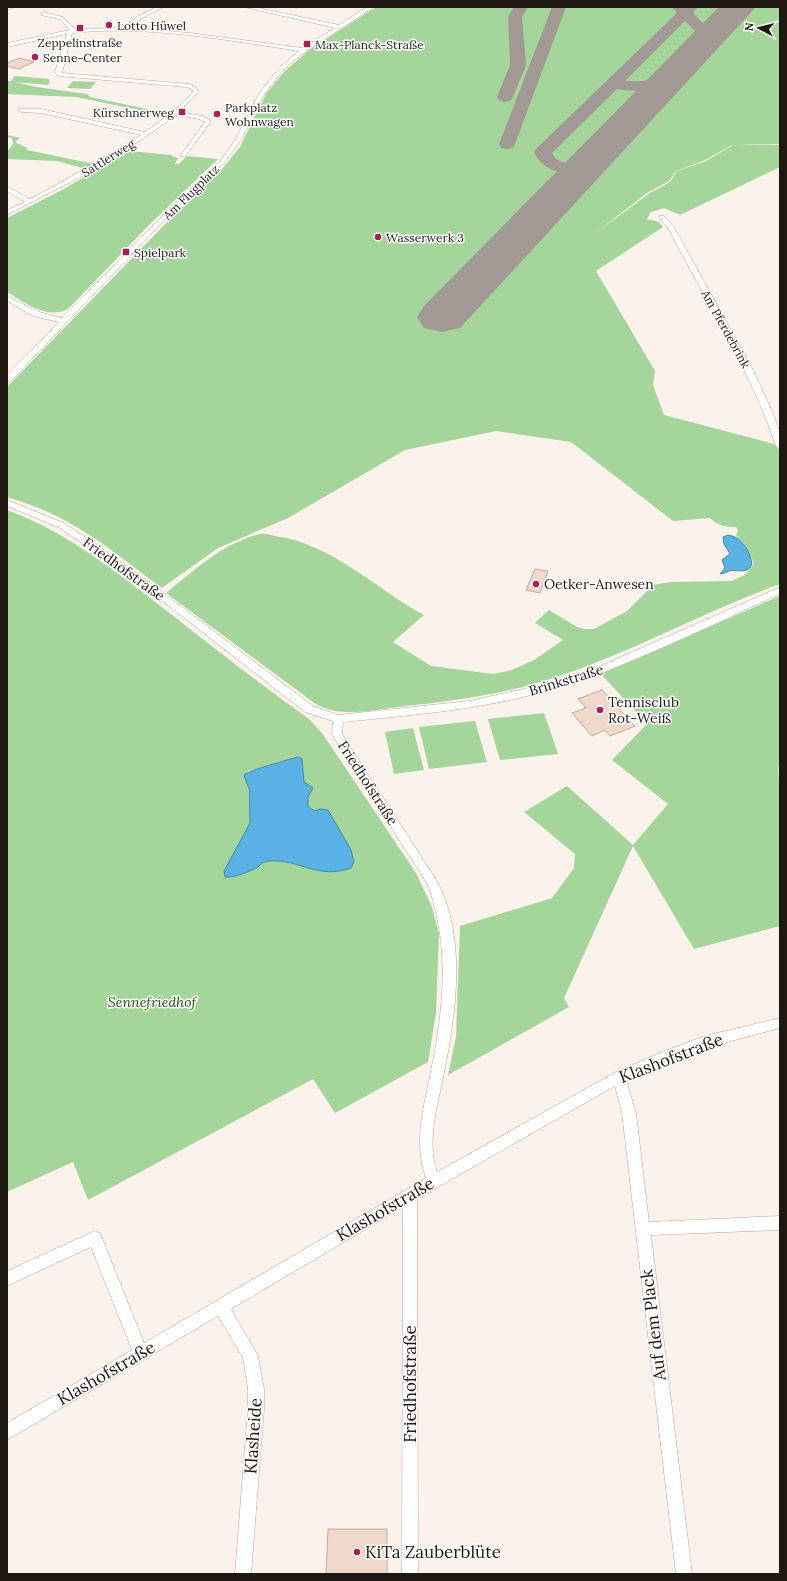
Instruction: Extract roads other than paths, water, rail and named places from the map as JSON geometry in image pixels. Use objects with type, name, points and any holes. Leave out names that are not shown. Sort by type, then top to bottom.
[{"type":"main road","points":[[7,8],[11,7]]},
{"type":"street","points":[[124,30],[142,16],[158,7]]},
{"type":"street","points":[[247,7],[340,27]]},
{"type":"street","name":"Am Flugplatz","points":[[7,380],[168,213],[222,162],[238,140],[262,93],[282,68],[304,50],[371,7]]},
{"type":"street","points":[[43,14],[61,18],[72,31]]},
{"type":"street","points":[[7,44],[72,31],[124,30],[194,35],[304,50]]},
{"type":"street","name":"Sattlerweg","points":[[7,213],[94,168],[146,134],[174,113],[196,92],[194,88],[187,85],[60,75],[58,72],[72,31]]},
{"type":"street","points":[[21,110],[41,112],[146,134]]},
{"type":"street","points":[[174,113],[201,117],[208,121],[183,156]]},
{"type":"street","points":[[7,188],[30,202]]},
{"type":"street","name":"Am Pferdebrink","points":[[662,217],[670,224],[698,279],[750,372],[769,413],[780,446]]},
{"type":"street","points":[[7,298],[36,314],[65,321]]},
{"type":"street","name":"Friedhofstraße","points":[[7,503],[61,525],[159,594],[309,709],[323,716],[338,719],[337,734],[433,884],[441,902],[448,933],[449,988],[442,1050],[425,1150],[428,1168],[434,1181]]},
{"type":"street","name":"Brinkstraße","points":[[338,719],[469,705],[544,688],[607,667],[780,590]]},
{"type":"street","name":"Klashofstraße","points":[[7,1432],[434,1181],[619,1077],[664,1057],[705,1042],[780,1023]]},
{"type":"street","name":"Auf dem Plack","points":[[619,1077],[629,1113],[684,1574]]},
{"type":"street","name":"Friedhofstraße","points":[[410,1195],[410,1574]]},
{"type":"street","points":[[642,1229],[780,1223]]},
{"type":"street","points":[[7,1279],[94,1238],[141,1353]]},
{"type":"street","name":"Klasheide","points":[[221,1306],[250,1356],[256,1389],[256,1409],[242,1574]]},
{"type":"water","points":[[728,535],[741,541],[749,553],[752,563],[751,567],[746,570],[729,571],[720,574],[725,568],[722,560],[730,554],[724,544],[723,537]]},
{"type":"water","points":[[298,757],[302,759],[304,782],[313,788],[308,797],[308,806],[314,811],[320,809],[328,810],[351,850],[354,862],[351,868],[329,872],[319,871],[280,861],[269,861],[264,862],[258,867],[242,874],[225,877],[224,871],[250,823],[249,789],[244,775],[260,768]]},
{"type":"place","name":"Lotto Hüwel","points":[[109,25]]},
{"type":"place","name":"Zeppelinstraße","points":[[80,28]]},
{"type":"place","name":"Max-Planck-Straße","points":[[307,44]]},
{"type":"place","name":"Senne-Center","points":[[35,57]]},
{"type":"place","name":"Kürschnerweg","points":[[182,112]]},
{"type":"place","name":"Parkplatz Wohnwagen","points":[[217,114]]},
{"type":"place","name":"Wasserwerk 3","points":[[378,237]]},
{"type":"place","name":"Spielpark","points":[[126,252]]},
{"type":"place","name":"Oetker-Anwesen","points":[[536,584]]},
{"type":"place","name":"Tennisclub Rot-Weiß","points":[[600,710]]},
{"type":"place","name":"KiTa Zauberblüte","points":[[357,1552]]},
{"type":"park label","name":"Sennefriedhof","points":[[152,1002]]}]
